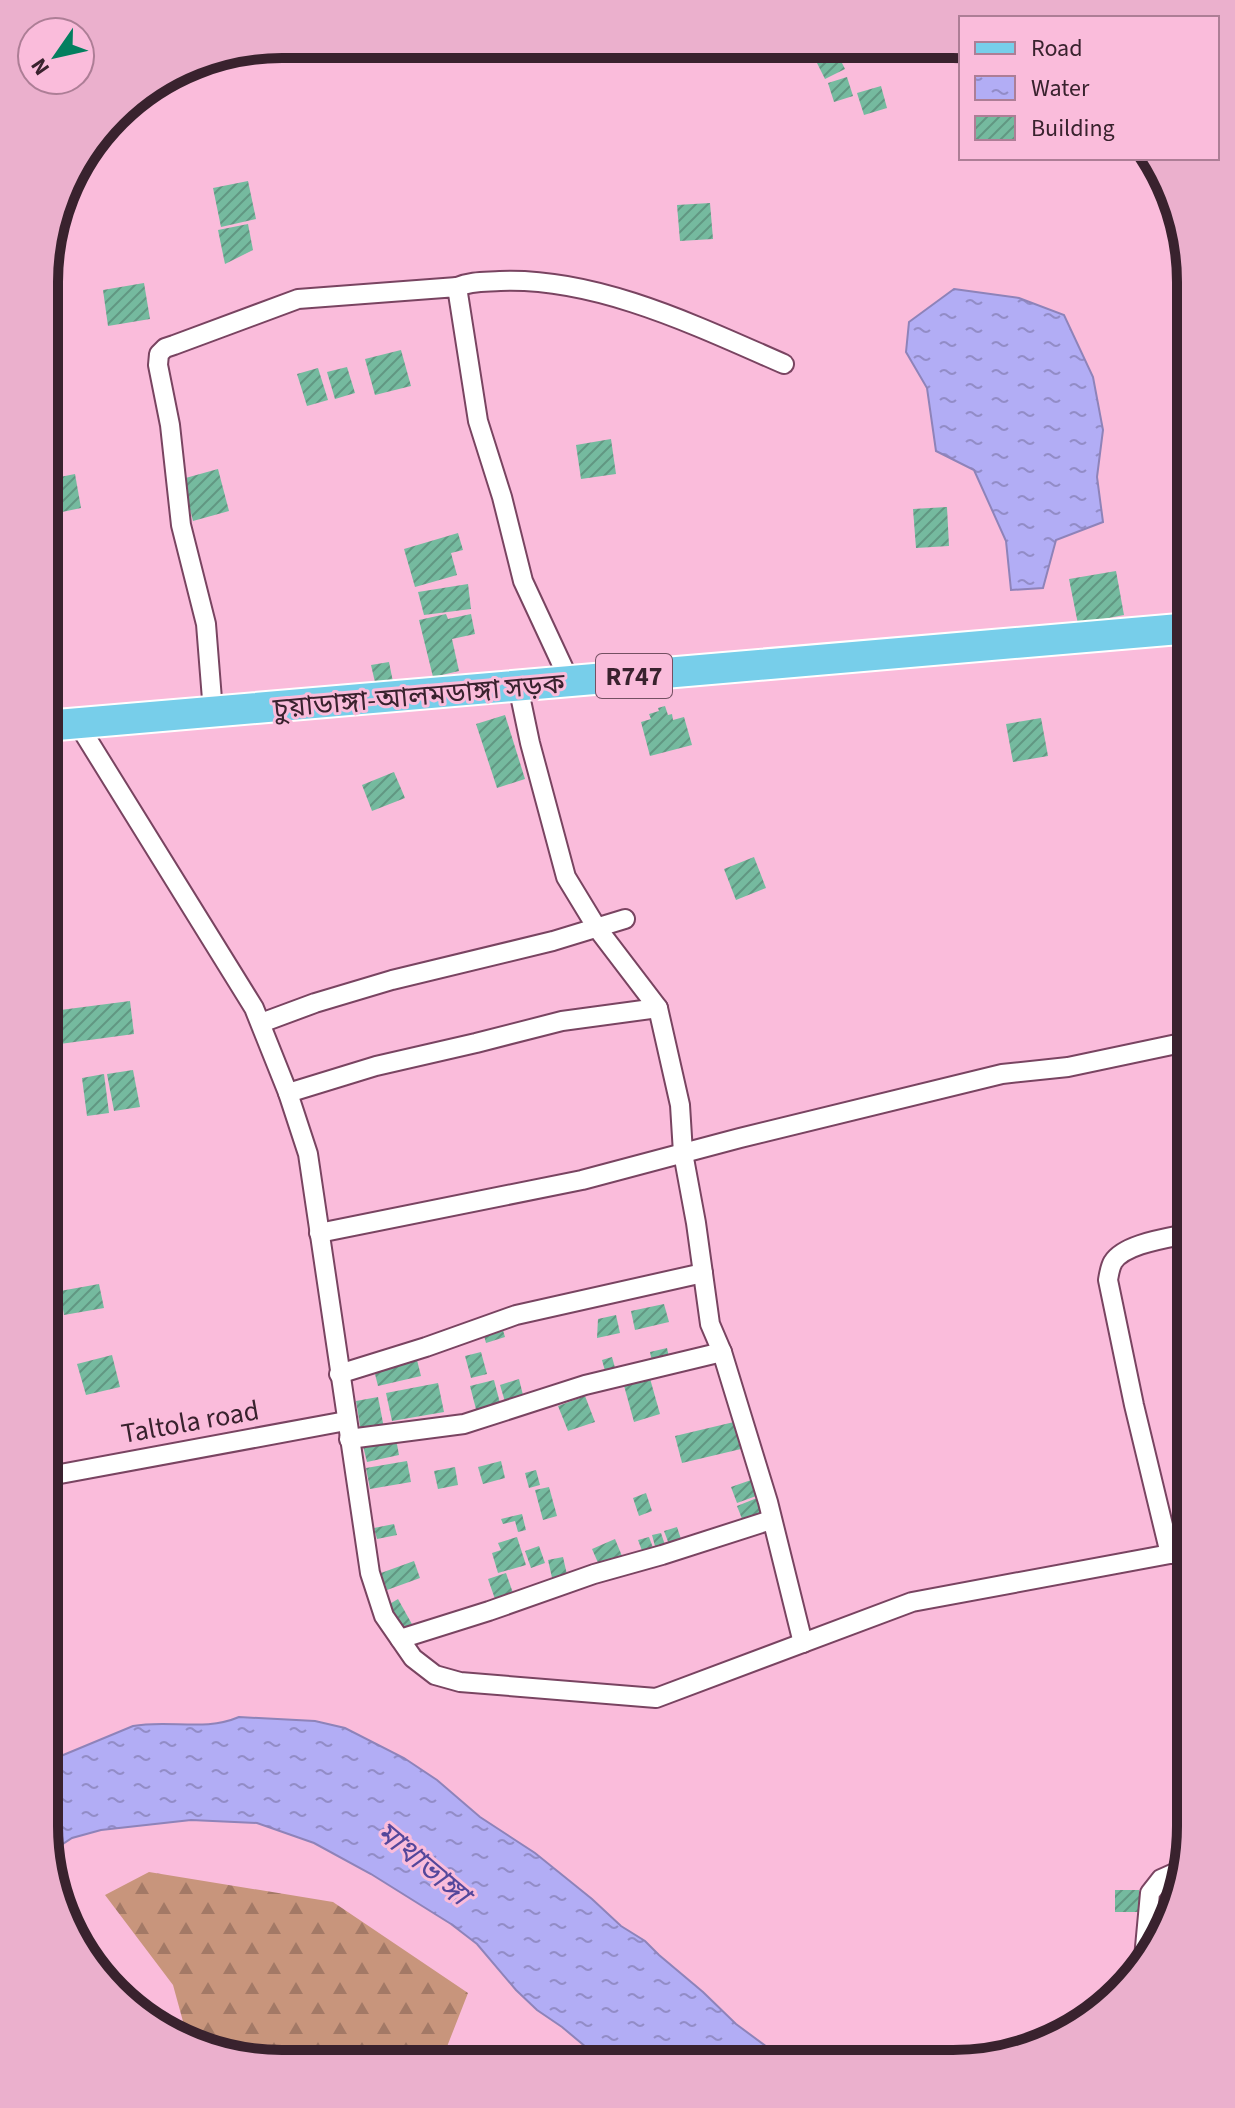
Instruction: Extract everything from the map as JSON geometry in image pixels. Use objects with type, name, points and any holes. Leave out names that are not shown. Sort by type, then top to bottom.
[{"type":"main road","name":"চুয়াডাঙ্গা-আলমডাঙ্গা সড়ক","points":[[78,724],[1177,629]]},
{"type":"main road","name":"R747","points":[[58,725],[78,724]]},
{"type":"street","points":[[213,712],[206,624],[181,525],[170,425],[158,365],[159,354],[165,348],[298,299],[517,280],[586,289],[689,322],[784,364]]},
{"type":"street","points":[[457,287],[478,421],[502,497],[523,581],[570,682]]},
{"type":"street","points":[[518,686],[566,877],[597,928],[658,1008],[680,1105],[683,1153],[710,1324],[722,1352],[768,1502],[803,1643]]},
{"type":"street","points":[[78,724],[254,1008],[288,1093],[308,1154],[370,1573],[384,1616],[413,1658],[435,1675],[460,1682],[656,1698],[912,1602],[1177,1554]]},
{"type":"street","points":[[261,1023],[392,980],[553,941],[625,919]]},
{"type":"street","points":[[288,1093],[376,1066],[562,1021],[658,1008]]},
{"type":"street","points":[[319,1233],[530,1192],[1002,1074],[1068,1067],[1177,1044]]},
{"type":"street","points":[[1170,1554],[1108,1280],[1113,1261],[1122,1252],[1177,1236]]},
{"type":"street","points":[[339,1374],[516,1315],[703,1273]]},
{"type":"street","name":"Taltola road","points":[[58,1475],[348,1430],[464,1424],[585,1385],[722,1352]]},
{"type":"street","points":[[400,1639],[594,1574],[771,1520]]},
{"type":"street","points":[[1146,1939],[1150,1893],[1161,1879],[1172,1874]]},
{"type":"green space","points":[[149,1872],[333,1902],[468,1993],[446,2050],[282,2050],[224,2042],[185,2027],[173,1985],[105,1895]]},
{"type":"water","points":[[954,289],[1019,298],[1064,315],[1093,377],[1103,430],[1097,477],[1103,522],[1056,540],[1043,588],[1011,590],[1006,541],[974,470],[936,451],[927,388],[906,352],[909,322]]},
{"type":"water","name":"মাথাভাঙ্গা","points":[[239,1717],[315,1721],[345,1728],[404,1758],[437,1780],[480,1817],[535,1853],[621,1926],[645,1941],[736,2024],[771,2050],[589,2050],[537,2010],[477,1944],[451,1924],[314,1843],[257,1823],[191,1820],[101,1830],[72,1838],[59,1847],[58,1757],[133,1726],[200,1725]]},
{"type":"building","points":[[840,58],[845,69],[825,79],[815,59]]},
{"type":"building","points":[[847,77],[853,96],[834,102],[828,83]]},
{"type":"building","points":[[881,86],[887,108],[864,115],[857,93]]},
{"type":"building","points":[[248,181],[256,219],[221,227],[213,188]]},
{"type":"building","points":[[710,203],[713,239],[680,241],[677,205]]},
{"type":"building","points":[[248,224],[253,250],[225,264],[218,230]]},
{"type":"building","points":[[144,283],[150,319],[108,326],[103,290]]},
{"type":"building","points":[[401,350],[411,386],[375,395],[365,359]]},
{"type":"building","points":[[347,367],[355,393],[335,399],[327,372]]},
{"type":"building","points":[[318,368],[328,400],[307,406],[297,374]]},
{"type":"building","points":[[611,439],[616,474],[581,479],[576,445]]},
{"type":"building","points":[[218,469],[229,511],[193,521],[182,479]]},
{"type":"building","points":[[75,474],[81,508],[62,512],[58,477]]},
{"type":"building","points":[[947,507],[949,546],[916,548],[913,509]]},
{"type":"building","points":[[458,533],[463,550],[451,553],[457,575],[415,587],[404,549]]},
{"type":"building","points":[[1116,571],[1124,615],[1078,624],[1069,579]]},
{"type":"building","points":[[468,584],[471,609],[424,615],[418,592]]},
{"type":"building","points":[[446,614],[448,619],[471,614],[475,634],[452,639],[459,671],[433,677],[419,620]]},
{"type":"building","points":[[389,662],[394,687],[377,691],[371,665]]},
{"type":"building","points":[[665,706],[673,720],[684,717],[692,745],[650,756],[641,722],[651,719],[649,714]]},
{"type":"building","points":[[505,715],[525,779],[497,788],[476,724]]},
{"type":"building","points":[[1041,718],[1048,756],[1013,762],[1006,724]]},
{"type":"building","points":[[394,772],[405,798],[372,811],[362,785]]},
{"type":"building","points":[[754,857],[766,888],[736,900],[724,869]]},
{"type":"building","points":[[130,1001],[134,1034],[58,1044],[58,1010]]},
{"type":"building","points":[[133,1070],[140,1107],[114,1111],[107,1074]]},
{"type":"building","points":[[104,1074],[109,1113],[87,1116],[82,1078]]},
{"type":"building","points":[[99,1284],[104,1308],[64,1315],[60,1291]]},
{"type":"building","points":[[664,1304],[669,1322],[635,1330],[631,1311]]},
{"type":"building","points":[[616,1315],[620,1333],[597,1338],[598,1319]]},
{"type":"building","points":[[502,1327],[505,1337],[486,1343],[483,1332]]},
{"type":"building","points":[[667,1348],[670,1362],[653,1366],[650,1352]]},
{"type":"building","points":[[481,1352],[487,1374],[471,1378],[465,1356]]},
{"type":"building","points":[[112,1355],[120,1387],[86,1395],[77,1364]]},
{"type":"building","points":[[416,1356],[421,1376],[378,1386],[373,1366]]},
{"type":"building","points":[[612,1357],[617,1375],[607,1378],[602,1360]]},
{"type":"building","points":[[649,1375],[660,1414],[634,1422],[623,1382]]},
{"type":"building","points":[[519,1379],[524,1399],[506,1405],[500,1385]]},
{"type":"building","points":[[494,1380],[501,1407],[477,1413],[470,1386]]},
{"type":"building","points":[[438,1383],[444,1412],[392,1421],[386,1393]]},
{"type":"building","points":[[585,1396],[595,1422],[568,1431],[558,1406]]},
{"type":"building","points":[[378,1397],[384,1428],[361,1432],[356,1401]]},
{"type":"building","points":[[734,1422],[741,1449],[682,1463],[675,1436]]},
{"type":"building","points":[[395,1434],[399,1455],[367,1462],[362,1442]]},
{"type":"building","points":[[407,1461],[411,1482],[370,1489],[366,1468]]},
{"type":"building","points":[[501,1461],[505,1478],[483,1484],[478,1467]]},
{"type":"building","points":[[455,1467],[458,1485],[438,1489],[434,1471]]},
{"type":"building","points":[[536,1470],[540,1485],[529,1488],[525,1473]]},
{"type":"building","points":[[754,1479],[759,1495],[737,1503],[731,1487]]},
{"type":"building","points":[[549,1487],[557,1516],[543,1520],[535,1490]]},
{"type":"building","points":[[646,1493],[652,1511],[639,1516],[633,1498]]},
{"type":"building","points":[[757,1498],[764,1516],[744,1524],[737,1506]]},
{"type":"building","points":[[522,1514],[526,1530],[518,1532],[515,1521],[503,1524],[501,1519]]},
{"type":"building","points":[[394,1524],[397,1535],[377,1539],[374,1528]]},
{"type":"building","points":[[677,1527],[682,1542],[670,1547],[664,1531]]},
{"type":"building","points":[[661,1533],[666,1548],[656,1550],[652,1535]]},
{"type":"building","points":[[517,1537],[526,1565],[498,1573],[492,1553],[501,1550],[498,1543]]},
{"type":"building","points":[[649,1537],[655,1553],[644,1556],[638,1540]]},
{"type":"building","points":[[615,1539],[622,1556],[599,1565],[592,1549]]},
{"type":"building","points":[[539,1546],[545,1563],[531,1568],[525,1551]]},
{"type":"building","points":[[563,1557],[568,1579],[553,1582],[548,1560]]},
{"type":"building","points":[[414,1561],[420,1578],[387,1590],[381,1573]]},
{"type":"building","points":[[506,1573],[513,1593],[495,1599],[488,1579]]},
{"type":"building","points":[[398,1599],[413,1626],[403,1632],[388,1605]]},
{"type":"building","points":[[1115,1890],[1139,1890],[1139,1912],[1115,1912]]}]
